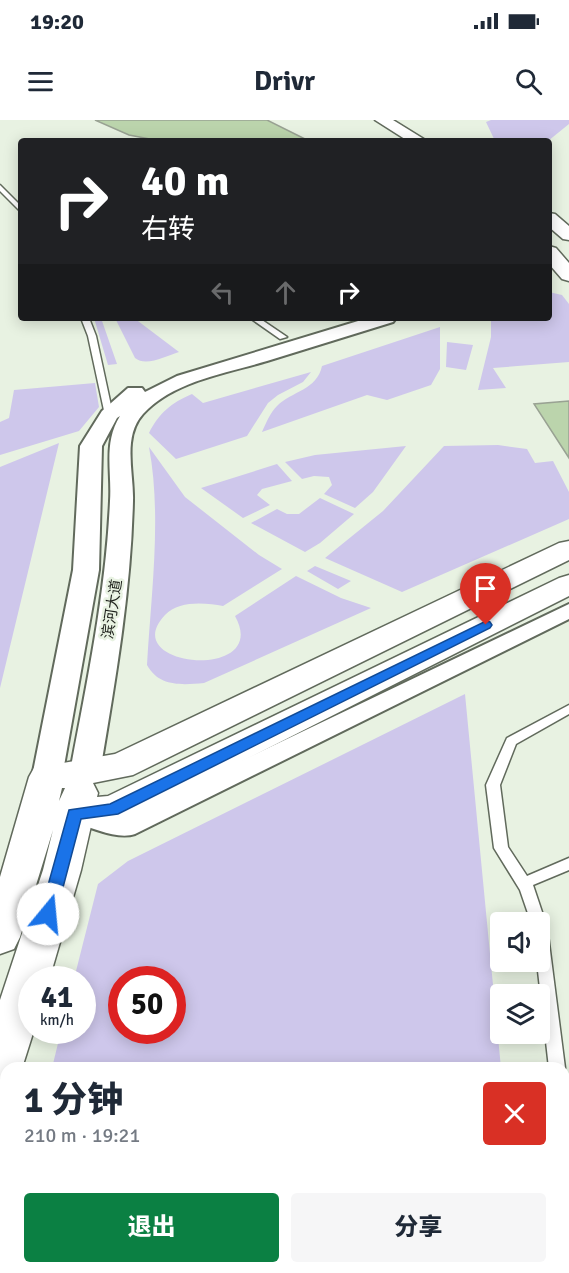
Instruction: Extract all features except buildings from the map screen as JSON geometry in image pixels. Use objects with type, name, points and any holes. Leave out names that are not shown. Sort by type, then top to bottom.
[{"type":"main road","points":[[381,120],[424,136]]},
{"type":"main road","points":[[409,120],[424,136]]},
{"type":"main road","points":[[552,209],[569,223]]},
{"type":"main road","points":[[552,221],[569,235]]},
{"type":"main road","points":[[552,245],[556,260]]},
{"type":"main road","points":[[47,777],[121,766],[569,549]]},
{"type":"main road","points":[[56,816],[113,810],[569,584]]},
{"type":"main road","name":"滨河大道","points":[[0,937],[56,816],[85,772]]},
{"type":"main road","name":"滨河大道","points":[[2,1062],[62,870],[56,816],[47,777]]},
{"type":"street","name":"滨河大道","points":[[47,777],[86,570],[91,446],[108,415],[142,386],[335,321]]},
{"type":"street","name":"滨河大道","points":[[85,772],[117,574],[122,496],[120,439],[126,422],[158,391],[184,380],[377,321]]},
{"type":"street","points":[[56,816],[126,827],[569,610]]},
{"type":"lane","points":[[0,187],[18,207]]},
{"type":"lane","points":[[86,321],[92,336],[108,415]]},
{"type":"lane","points":[[259,321],[283,337]]},
{"type":"lane","points":[[534,912],[524,883],[501,848],[492,785],[511,741],[569,709]]},
{"type":"lane","points":[[524,883],[569,864]]},
{"type":"lane","points":[[545,972],[556,1062]]},
{"type":"shaded area","points":[[491,120],[569,120],[569,124],[552,138],[494,138],[486,122]]},
{"type":"shaded area","points":[[552,293],[562,295],[569,304],[569,362],[493,368],[506,388],[478,390],[491,337],[491,321],[552,321]]},
{"type":"shaded area","points":[[95,321],[102,321],[117,364],[108,365]]},
{"type":"shaded area","points":[[116,321],[138,321],[179,352],[156,360],[145,361],[135,358]]},
{"type":"shaded area","points":[[440,327],[440,369],[431,385],[387,400],[367,395],[262,432],[277,406],[310,385],[322,366]]},
{"type":"shaded area","points":[[447,342],[473,345],[466,370],[446,367]]},
{"type":"shaded area","points":[[311,372],[303,382],[268,403],[247,436],[176,459],[149,433],[166,409],[192,394],[203,403]]},
{"type":"shaded area","points":[[95,383],[99,407],[79,431],[0,455],[0,422],[9,418],[14,390]]},
{"type":"shaded area","points":[[59,443],[0,688],[0,467]]},
{"type":"shaded area","points":[[498,445],[527,449],[535,463],[553,461],[569,492],[569,519],[402,592],[325,558],[383,511],[444,446]]},
{"type":"shaded area","points":[[406,446],[373,492],[355,508],[324,494],[332,485],[329,477],[314,476],[302,479],[285,462],[315,455]]},
{"type":"shaded area","points":[[149,447],[185,497],[259,555],[282,569],[223,606],[193,604],[171,610],[165,615],[155,633],[160,647],[175,656],[195,660],[216,659],[233,651],[241,637],[235,616],[296,576],[341,598],[371,608],[204,683],[179,684],[158,677],[147,665],[155,528],[153,473]]},
{"type":"shaded area","points":[[277,464],[292,481],[262,489],[257,495],[270,505],[243,518],[201,488]]},
{"type":"shaded area","points":[[320,498],[354,514],[320,543],[305,552],[251,523],[277,509],[287,514],[299,514]]},
{"type":"shaded area","points":[[315,566],[351,581],[338,589],[307,571]]},
{"type":"shaded area","points":[[465,694],[493,984],[490,984],[490,1044],[499,1044],[500,1062],[53,1062],[58,1044],[96,1044],[96,966],[77,966],[98,884],[128,861]]},
{"type":"route","points":[[48,914],[62,870],[75,814],[113,810],[486,625]]}]
